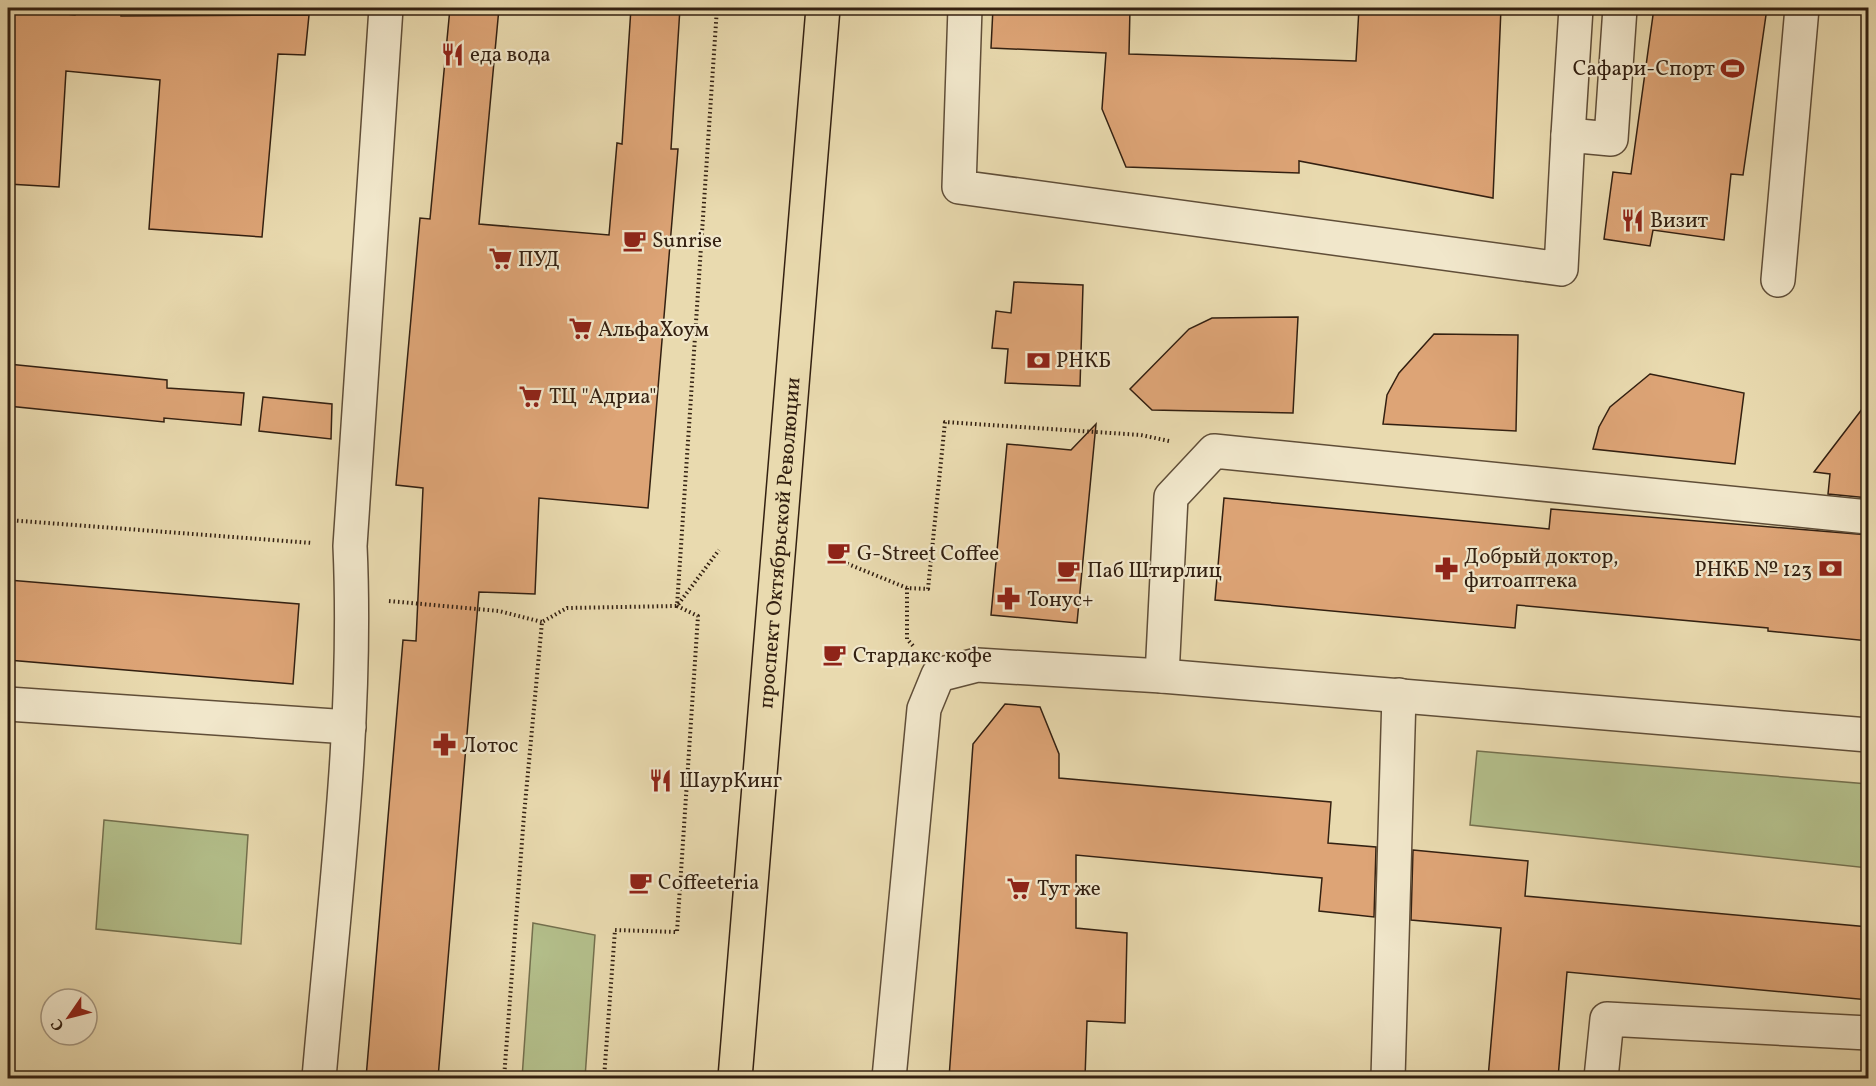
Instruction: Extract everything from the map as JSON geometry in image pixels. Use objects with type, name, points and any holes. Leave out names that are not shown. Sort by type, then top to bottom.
[{"type":"main road","name":"проспект Октябрьской Революции","points":[[735,1078],[823,8]]},
{"type":"lane","points":[[319,1078],[349,727],[353,598],[350,546],[386,8]]},
{"type":"lane","points":[[964,8],[959,188],[1561,269],[1576,8]]},
{"type":"lane","points":[[1568,135],[1611,139],[1620,8]]},
{"type":"lane","points":[[1778,280],[1802,8]]},
{"type":"lane","points":[[1162,676],[1171,497],[1214,451],[1869,517]]},
{"type":"lane","points":[[889,1078],[924,709],[938,675],[977,665],[1162,676],[1869,735]]},
{"type":"lane","points":[[1388,1078],[1399,695]]},
{"type":"lane","points":[[8,704],[349,727]]},
{"type":"lane","points":[[1600,1078],[1607,1019],[1869,1033]]},
{"type":"path","points":[[677,606],[717,8]]},
{"type":"path","points":[[843,562],[907,588],[928,589],[945,422],[1141,435],[1214,451]]},
{"type":"path","points":[[8,520],[350,546]]},
{"type":"path","points":[[677,606],[719,549]]},
{"type":"path","points":[[907,588],[907,639]]},
{"type":"path","points":[[353,598],[499,611],[542,622],[567,608],[677,606],[698,616],[677,932],[615,930],[604,1078]]},
{"type":"path","points":[[504,1078],[524,815],[542,622]]},
{"type":"green space","points":[[1477,751],[1868,784],[1868,868],[1470,825]]},
{"type":"green space","points":[[104,820],[248,835],[241,944],[96,929]]},
{"type":"green space","points":[[533,923],[595,935],[585,1078],[522,1078]]},
{"type":"building","points":[[8,8],[75,15],[76,11],[121,13],[121,16],[309,15],[305,55],[278,54],[262,237],[149,229],[160,80],[66,71],[59,187],[8,184]]},
{"type":"building","points":[[450,8],[499,8],[479,224],[609,235],[617,143],[622,144],[631,8],[680,8],[671,149],[678,149],[648,508],[539,498],[535,594],[479,592],[438,1078],[366,1078],[403,640],[416,641],[423,488],[396,485],[420,218],[430,219]]},
{"type":"building","points":[[993,8],[1130,8],[1129,54],[1356,61],[1359,8],[1501,8],[1493,198],[1299,161],[1299,173],[1126,167],[1102,109],[1106,53],[991,48]]},
{"type":"building","points":[[1654,8],[1767,8],[1743,175],[1731,174],[1724,240],[1653,230],[1650,246],[1604,239],[1613,172],[1631,174]]},
{"type":"building","points":[[1014,282],[1083,285],[1080,386],[1005,383],[1008,349],[992,348],[996,311],[1011,313]]},
{"type":"building","points":[[1298,317],[1293,413],[1152,410],[1130,389],[1189,329],[1212,318]]},
{"type":"building","points":[[1434,334],[1518,335],[1516,431],[1383,424],[1387,395],[1399,373]]},
{"type":"building","points":[[8,364],[167,380],[167,388],[244,393],[241,425],[164,418],[164,422],[8,406]]},
{"type":"building","points":[[1650,374],[1744,393],[1735,464],[1593,449],[1599,427],[1610,407]]},
{"type":"building","points":[[263,397],[332,404],[331,439],[259,431]]},
{"type":"building","points":[[1869,400],[1869,498],[1828,494],[1830,474],[1814,472]]},
{"type":"building","points":[[1096,424],[1077,623],[991,615],[1007,444],[1071,450]]},
{"type":"building","points":[[1224,498],[1549,529],[1551,509],[1869,535],[1869,641],[1768,631],[1768,628],[1517,605],[1515,628],[1215,600]]},
{"type":"building","points":[[8,580],[299,604],[293,684],[8,660]]},
{"type":"building","name":"Тут же","points":[[1005,704],[1040,707],[1059,754],[1059,778],[1331,802],[1328,843],[1376,847],[1374,917],[1319,911],[1322,878],[1076,855],[1076,928],[1127,933],[1125,1023],[1087,1021],[1085,1078],[949,1078],[973,744]]},
{"type":"building","points":[[1413,850],[1528,861],[1525,896],[1869,927],[1869,1000],[1567,972],[1558,1078],[1488,1078],[1501,928],[1411,920]]},
{"type":"place","name":"еда вода","points":[[452,54]]},
{"type":"place","name":"Сафари-Спорт","points":[[1733,68]]},
{"type":"place","name":"Визит","points":[[1632,220]]},
{"type":"place","name":"Sunrise","points":[[634,240]]},
{"type":"place","name":"ПУД","points":[[500,259]]},
{"type":"place","name":"АльфаХоум","points":[[580,329]]},
{"type":"place","name":"РНКБ","points":[[1038,360]]},
{"type":"place","name":"ТЦ \"Адриа\"","points":[[531,396]]},
{"type":"place","name":"G-Street Coffee","points":[[839,553]]},
{"type":"place","name":"Добрый доктор, фитоаптека","points":[[1446,568]]},
{"type":"place","name":"РНКБ № 123","points":[[1830,569]]},
{"type":"place","name":"Паб Штирлиц","points":[[1069,570]]},
{"type":"place","name":"Тонус+","points":[[1009,599]]},
{"type":"place","name":"Стардакс кофе","points":[[835,655]]},
{"type":"place","name":"Лотос","points":[[444,745]]},
{"type":"place","name":"ШаурКинг","points":[[661,780]]},
{"type":"place","name":"Coffeeteria","points":[[640,882]]},
{"type":"place","name":"Тут же","points":[[1019,888]]}]
